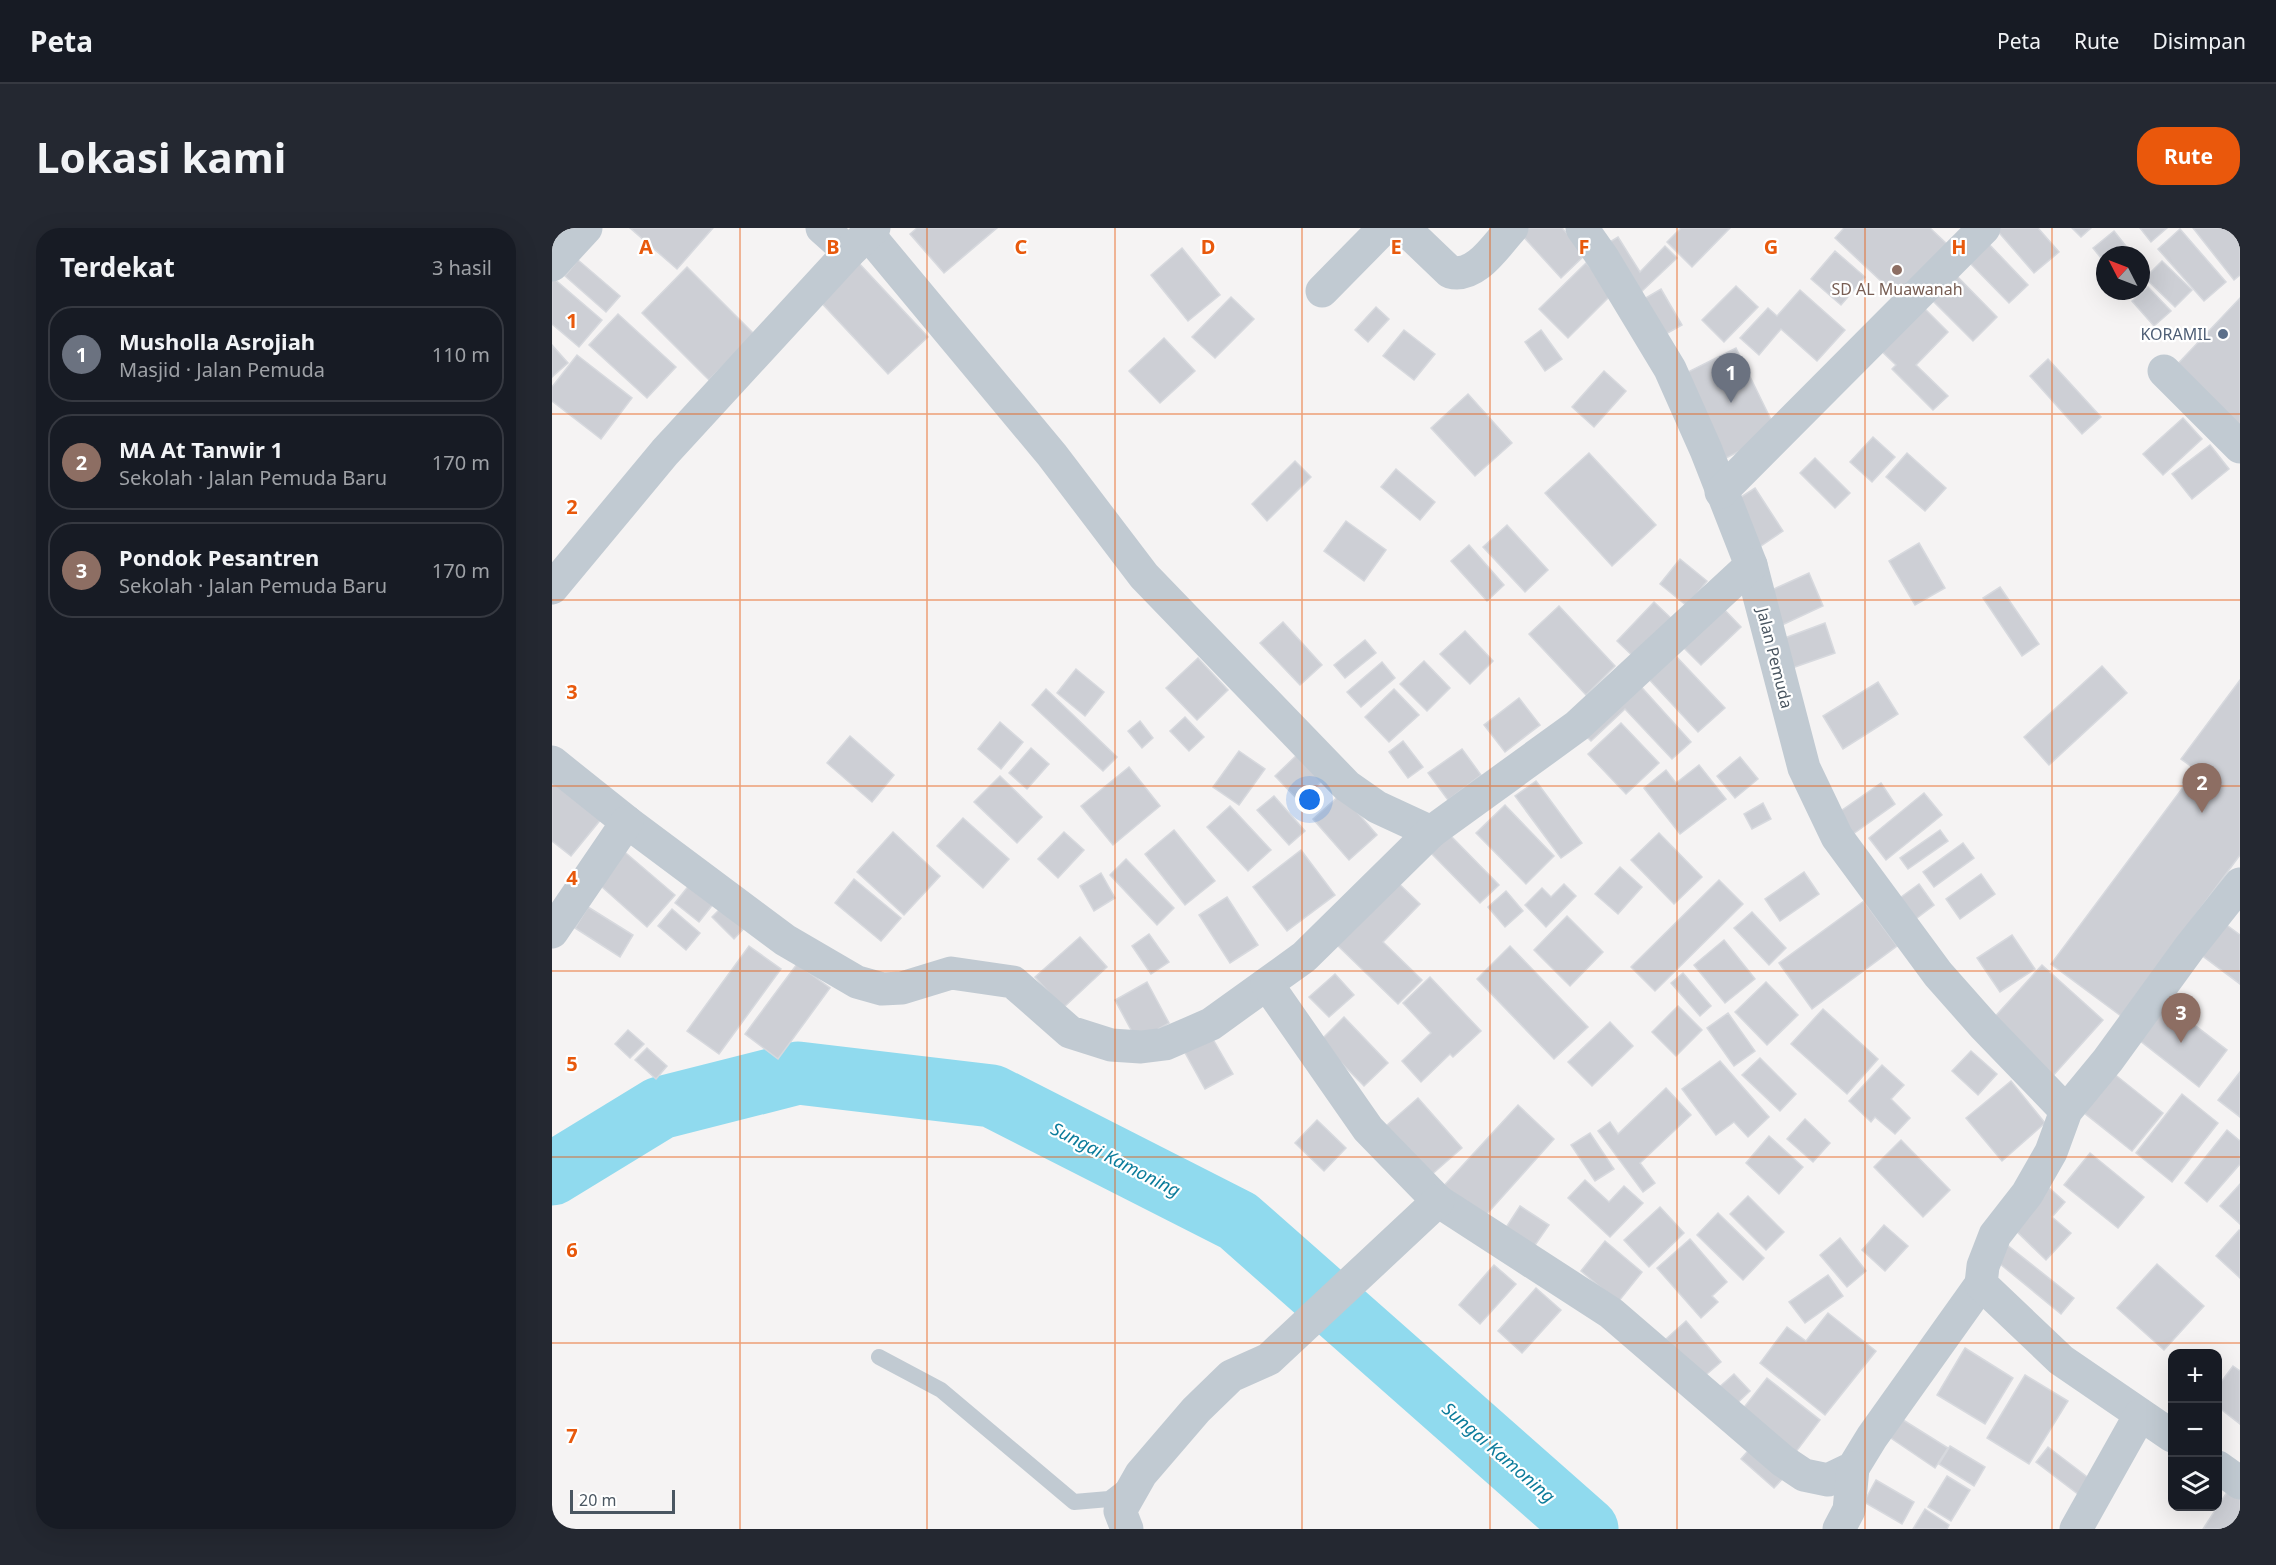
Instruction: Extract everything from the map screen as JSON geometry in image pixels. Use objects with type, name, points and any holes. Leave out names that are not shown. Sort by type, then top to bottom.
[{"type":"street","points":[[552,265],[586,228]]},
{"type":"street","points":[[822,228],[863,238],[1052,455],[1144,576],[1347,786],[1377,807],[1431,832]]},
{"type":"street","points":[[1322,291],[1384,228]]},
{"type":"street","points":[[1404,228],[1450,272],[1455,273],[1461,273],[1478,264],[1512,228]]},
{"type":"street","name":"Jalan Pemuda","points":[[1582,228],[1603,258],[1670,369],[1706,450],[1751,565],[1804,768],[1837,837],[1938,974],[1984,1026],[2066,1111]]},
{"type":"street","points":[[1721,492],[1984,228]]},
{"type":"street","points":[[552,588],[665,452],[863,238]]},
{"type":"street","points":[[2164,371],[2240,447]]},
{"type":"street","points":[[552,762],[627,822],[785,940],[857,982],[882,989],[902,988],[951,973],[1013,982],[1070,1032],[1111,1045],[1141,1047],[1165,1044],[1211,1024],[1304,957],[1431,832],[1577,726],[1751,565]]},
{"type":"street","points":[[552,932],[627,822]]},
{"type":"street","points":[[1839,1529],[1849,1510],[1853,1468],[1872,1437],[1981,1284],[1983,1266],[1995,1235],[2026,1194],[2051,1152],[2066,1111],[2108,1060],[2190,947],[2240,884]]},
{"type":"street","points":[[1267,984],[1368,1129],[1438,1201],[1611,1313],[1783,1461],[1804,1475],[1828,1480],[1853,1468]]},
{"type":"street","points":[[1127,1529],[1120,1510],[1141,1474],[1196,1410],[1231,1376],[1269,1359],[1438,1201]]},
{"type":"street","points":[[1981,1284],[2061,1360],[2168,1433]]},
{"type":"street","points":[[2076,1529],[2140,1415]]},
{"type":"street","points":[[2222,1470],[2240,1483]]},
{"type":"lane","points":[[879,1357],[941,1390],[1074,1502],[1109,1499],[1141,1474]]},
{"type":"building","points":[[630,228],[713,228],[677,269]]},
{"type":"building","points":[[917,228],[997,228],[944,273],[910,234]]},
{"type":"building","points":[[1525,228],[1562,228],[1586,254],[1561,278],[1520,233]]},
{"type":"building","points":[[1681,228],[1730,228],[1692,267],[1667,242]]},
{"type":"building","name":"SD AL Muawanah","points":[[1844,228],[1930,228],[1947,244],[1898,297],[1835,238]]},
{"type":"building","points":[[1995,228],[2038,228],[2059,252],[2034,273]]},
{"type":"building","points":[[2072,228],[2091,228],[2081,237]]},
{"type":"building","points":[[2140,228],[2167,228],[2151,242]]},
{"type":"building","points":[[2193,228],[2240,228],[2240,275],[2234,280]]},
{"type":"building","points":[[2180,229],[2226,282],[2204,301],[2158,249]]},
{"type":"building","points":[[2114,231],[2126,246],[2096,246],[2096,252],[2093,248]]},
{"type":"building","points":[[1618,237],[1640,272],[1665,246],[1677,258],[1639,294],[1603,246]]},
{"type":"building","points":[[1986,241],[2028,285],[2009,303],[1967,260]]},
{"type":"building","points":[[1182,248],[1220,295],[1188,321],[1151,275]]},
{"type":"building","points":[[1835,251],[1865,277],[1841,305],[1811,279]]},
{"type":"building","points":[[855,259],[928,337],[888,374],[815,296]]},
{"type":"building","points":[[578,260],[620,296],[606,312],[565,276]]},
{"type":"building","points":[[2162,261],[2192,290],[2175,307],[2150,283],[2150,273]]},
{"type":"building","points":[[1586,263],[1614,292],[1568,338],[1539,309]]},
{"type":"building","points":[[687,267],[754,334],[709,380],[642,313]]},
{"type":"building","points":[[1952,271],[1997,317],[1973,341],[1927,295]]},
{"type":"building","points":[[552,277],[602,320],[579,347],[552,324]]},
{"type":"building","points":[[1736,286],[1758,307],[1724,342],[1702,320]]},
{"type":"building","points":[[1661,289],[1682,325],[1657,339],[1637,303]]},
{"type":"building","points":[[2150,289],[2171,311],[2154,326],[2132,301],[2150,300]]},
{"type":"building","points":[[1800,290],[1845,330],[1817,361],[1781,329],[1759,355],[1740,338],[1768,308],[1777,316]]},
{"type":"building","points":[[1231,297],[1254,319],[1215,358],[1192,337]]},
{"type":"building","name":"KORAMIL","points":[[2240,298],[2240,436],[2171,371]]},
{"type":"building","points":[[1916,300],[1948,332],[1916,365],[1948,396],[1933,410],[1892,369],[1896,365],[1873,343]]},
{"type":"building","points":[[1376,307],[1389,319],[1368,342],[1355,330]]},
{"type":"building","points":[[618,314],[676,367],[647,398],[589,345]]},
{"type":"building","points":[[1404,330],[1435,354],[1414,380],[1383,356]]},
{"type":"building","points":[[1541,330],[1562,359],[1545,371],[1525,342]]},
{"type":"building","points":[[1164,338],[1195,371],[1160,403],[1129,371]]},
{"type":"building","points":[[552,345],[568,363],[552,377]]},
{"type":"building","points":[[1736,348],[1777,432],[1726,458],[1684,374]]},
{"type":"building","points":[[577,355],[632,398],[601,439],[552,401],[552,387]]},
{"type":"building","points":[[2048,359],[2101,417],[2082,434],[2030,376]]},
{"type":"building","points":[[1604,371],[1626,391],[1594,427],[1572,407]]},
{"type":"building","points":[[1468,394],[1512,443],[1475,476],[1431,428]]},
{"type":"building","points":[[2183,418],[2202,439],[2163,475],[2143,454]]},
{"type":"building","points":[[1873,437],[1895,457],[1872,482],[1850,462]]},
{"type":"building","points":[[2210,445],[2229,469],[2192,499],[2172,474]]},
{"type":"building","points":[[1589,453],[1656,525],[1612,566],[1545,493]]},
{"type":"building","points":[[1907,453],[1946,488],[1925,511],[1886,477]]},
{"type":"building","points":[[1815,458],[1850,493],[1835,508],[1800,473]]},
{"type":"building","points":[[1295,461],[1311,477],[1267,521],[1252,504]]},
{"type":"building","points":[[1396,469],[1435,502],[1420,520],[1381,487]]},
{"type":"building","points":[[1755,488],[1783,531],[1758,548],[1730,504]]},
{"type":"building","points":[[1346,521],[1386,550],[1364,581],[1324,551]]},
{"type":"building","points":[[1507,525],[1548,570],[1525,592],[1483,547]]},
{"type":"building","points":[[1919,543],[1945,588],[1915,605],[1889,561]]},
{"type":"building","points":[[1469,545],[1504,585],[1487,601],[1451,561]]},
{"type":"building","points":[[1680,559],[1707,581],[1687,606],[1660,584]]},
{"type":"building","points":[[1809,573],[1823,606],[1780,626],[1765,593]]},
{"type":"building","points":[[2000,587],[2039,644],[2022,656],[1983,598]]},
{"type":"building","points":[[1654,602],[1674,621],[1637,660],[1617,641]]},
{"type":"building","points":[[1719,604],[1741,627],[1701,665],[1679,643]]},
{"type":"building","points":[[1559,606],[1615,666],[1586,695],[1529,634]]},
{"type":"building","points":[[1283,622],[1322,665],[1300,685],[1260,643]]},
{"type":"building","points":[[1825,623],[1835,653],[1792,668],[1782,639]]},
{"type":"building","points":[[1465,631],[1493,661],[1470,684],[1440,654]]},
{"type":"building","points":[[1365,640],[1376,653],[1345,678],[1334,665]]},
{"type":"building","points":[[1672,652],[1725,708],[1698,732],[1646,676]]},
{"type":"building","points":[[1198,658],[1228,690],[1197,720],[1166,688]]},
{"type":"building","points":[[1424,661],[1450,688],[1427,711],[1400,684]]},
{"type":"building","points":[[1382,662],[1395,678],[1361,707],[1347,692]]},
{"type":"building","points":[[2102,666],[2127,693],[2049,765],[2024,737]]},
{"type":"building","points":[[1076,669],[1104,692],[1085,716],[1057,693]]},
{"type":"building","points":[[1635,680],[1691,742],[1672,759],[1625,709],[1591,741],[1581,731]]},
{"type":"building","points":[[2240,680],[2240,855],[2121,1016],[2051,964],[2196,770],[2181,759]]},
{"type":"building","points":[[1878,682],[1898,714],[1843,749],[1823,716]]},
{"type":"building","points":[[1046,689],[1117,757],[1103,771],[1032,705]]},
{"type":"building","points":[[1394,689],[1419,715],[1389,742],[1365,717]]},
{"type":"building","points":[[1519,698],[1540,725],[1505,752],[1484,725]]},
{"type":"building","points":[[1185,717],[1204,737],[1189,751],[1170,731]]},
{"type":"building","points":[[1140,721],[1153,738],[1142,748],[1128,731]]},
{"type":"building","points":[[1000,722],[1023,742],[1001,769],[978,749]]},
{"type":"building","points":[[1621,723],[1659,763],[1626,794],[1588,754]]},
{"type":"building","points":[[850,736],[894,775],[872,802],[827,763]]},
{"type":"building","points":[[1403,741],[1423,767],[1408,778],[1389,752]]},
{"type":"building","points":[[1031,748],[1049,764],[1027,789],[1009,773]]},
{"type":"building","points":[[1462,749],[1481,775],[1448,800],[1428,773]]},
{"type":"building","points":[[1239,751],[1265,769],[1239,805],[1213,787]]},
{"type":"building","points":[[1299,753],[1324,779],[1300,802],[1275,776]]},
{"type":"building","points":[[1740,757],[1758,779],[1735,798],[1717,776]]},
{"type":"building","points":[[1699,765],[1726,799],[1680,834],[1644,788],[1666,770],[1676,783]]},
{"type":"building","points":[[1129,767],[1160,806],[1113,845],[1081,806]]},
{"type":"building","points":[[1000,776],[1042,817],[1017,843],[974,802]]},
{"type":"building","points":[[552,777],[602,818],[571,856],[552,841]]},
{"type":"building","points":[[1536,781],[1582,843],[1561,858],[1515,796]]},
{"type":"building","points":[[1881,783],[1895,804],[1853,834],[1838,813]]},
{"type":"building","points":[[1924,793],[1942,815],[1886,860],[1869,838]]},
{"type":"building","points":[[1341,794],[1377,835],[1349,860],[1313,819]]},
{"type":"building","points":[[1274,796],[1305,831],[1289,845],[1257,810]]},
{"type":"building","points":[[1763,803],[1771,819],[1752,829],[1744,814]]},
{"type":"building","points":[[1505,805],[1554,856],[1526,884],[1476,833]]},
{"type":"building","points":[[1230,806],[1271,850],[1248,871],[1207,827]]},
{"type":"building","points":[[963,818],[1009,859],[983,888],[937,846]]},
{"type":"building","points":[[1174,830],[1215,881],[1185,905],[1145,854]]},
{"type":"building","points":[[1940,830],[1948,841],[1908,869],[1900,858]]},
{"type":"building","points":[[893,832],[940,876],[904,915],[857,872]]},
{"type":"building","points":[[1064,832],[1084,850],[1058,878],[1038,859]]},
{"type":"building","points":[[1447,832],[1499,885],[1480,903],[1429,851]]},
{"type":"building","points":[[1659,833],[1702,877],[1674,904],[1631,860]]},
{"type":"building","points":[[1963,843],[1974,858],[1934,887],[1923,872]]},
{"type":"building","points":[[620,848],[675,895],[647,927],[593,879]]},
{"type":"building","points":[[1301,850],[1335,895],[1287,931],[1253,887]]},
{"type":"building","points":[[1126,859],[1174,908],[1157,925],[1110,875]]},
{"type":"building","points":[[1620,867],[1642,887],[1618,914],[1595,894]]},
{"type":"building","points":[[1804,872],[1819,894],[1780,921],[1765,899]]},
{"type":"building","points":[[1101,873],[1115,898],[1094,911],[1080,886]]},
{"type":"building","points":[[1981,874],[1995,894],[1960,919],[1946,899]]},
{"type":"building","points":[[854,879],[901,918],[881,941],[835,903]]},
{"type":"building","points":[[1394,879],[1420,904],[1383,942],[1422,980],[1398,1004],[1336,944]]},
{"type":"building","points":[[1719,880],[1743,904],[1655,991],[1631,967]]},
{"type":"building","points":[[690,884],[714,903],[699,922],[675,903]]},
{"type":"building","points":[[1564,884],[1576,896],[1546,927],[1525,905],[1542,888],[1551,897]]},
{"type":"building","points":[[1919,884],[1934,905],[1905,927],[1889,906]]},
{"type":"building","points":[[1506,891],[1523,911],[1505,927],[1488,907]]},
{"type":"building","points":[[1227,897],[1258,945],[1230,963],[1199,915]]},
{"type":"building","points":[[1864,901],[1897,946],[1812,1009],[1779,963]]},
{"type":"building","points":[[727,902],[749,923],[734,939],[712,917]]},
{"type":"building","points":[[588,907],[633,935],[620,957],[575,928]]},
{"type":"building","points":[[672,909],[700,933],[686,950],[658,926]]},
{"type":"building","points":[[1752,912],[1786,948],[1769,965],[1734,928]]},
{"type":"building","points":[[1567,916],[1603,952],[1570,986],[1534,950]]},
{"type":"building","points":[[2224,923],[2240,935],[2240,984],[2200,954]]},
{"type":"building","points":[[1149,934],[1169,962],[1151,974],[1132,946]]},
{"type":"building","points":[[2012,935],[2035,969],[2000,992],[1977,958]]},
{"type":"building","points":[[1080,937],[1107,967],[1063,1008],[1035,977]]},
{"type":"building","points":[[1724,940],[1755,979],[1725,1003],[1694,965]]},
{"type":"building","points":[[749,946],[781,969],[719,1054],[687,1031]]},
{"type":"building","points":[[1510,946],[1588,1027],[1554,1059],[1477,979]]},
{"type":"building","points":[[797,964],[830,988],[778,1059],[745,1034]]},
{"type":"building","points":[[2042,965],[2103,1020],[2051,1078],[1990,1022]]},
{"type":"building","points":[[1683,973],[1711,1006],[1700,1016],[1671,983]]},
{"type":"building","points":[[1335,974],[1354,995],[1329,1017],[1309,997]]},
{"type":"building","points":[[1430,977],[1481,1031],[1453,1057],[1450,1054],[1421,1082],[1402,1061],[1431,1033],[1403,1003]]},
{"type":"building","points":[[1147,982],[1169,1023],[1137,1041],[1115,1000]]},
{"type":"building","points":[[1766,982],[1798,1015],[1767,1045],[1735,1012]]},
{"type":"building","points":[[2162,1000],[2227,1050],[2199,1087],[2134,1036]]},
{"type":"building","points":[[1678,1006],[1702,1030],[1676,1056],[1652,1032]]},
{"type":"building","points":[[1823,1009],[1878,1059],[1847,1094],[1791,1044]]},
{"type":"building","points":[[1728,1013],[1755,1051],[1734,1066],[1707,1028]]},
{"type":"building","points":[[1344,1017],[1388,1063],[1364,1086],[1320,1041]]},
{"type":"building","points":[[1610,1022],[1633,1046],[1592,1086],[1568,1062]]},
{"type":"building","points":[[628,1030],[644,1044],[630,1058],[615,1044]]},
{"type":"building","points":[[1210,1034],[1233,1074],[1205,1089],[1183,1049]]},
{"type":"building","points":[[647,1048],[667,1066],[656,1079],[635,1060]]},
{"type":"building","points":[[1971,1051],[1997,1074],[1978,1095],[1952,1071]]},
{"type":"building","points":[[1760,1058],[1796,1094],[1780,1111],[1742,1075]]},
{"type":"building","points":[[1720,1061],[1769,1117],[1748,1137],[1734,1122],[1716,1135],[1682,1089]]},
{"type":"building","points":[[1882,1065],[1904,1085],[1891,1099],[1910,1118],[1895,1134],[1875,1117],[1871,1122],[1849,1101]]},
{"type":"building","points":[[2240,1072],[2240,1117],[2218,1100]]},
{"type":"building","points":[[2113,1073],[2163,1113],[2132,1151],[2083,1112]]},
{"type":"building","points":[[2011,1081],[2045,1123],[2002,1161],[1966,1118]]},
{"type":"building","points":[[1666,1088],[1691,1115],[1640,1163],[1655,1183],[1643,1192],[1598,1131],[1610,1122],[1618,1134]]},
{"type":"building","points":[[2182,1094],[2218,1123],[2172,1182],[2136,1153]]},
{"type":"building","points":[[1418,1098],[1462,1148],[1422,1183],[1378,1133]]},
{"type":"building","points":[[1518,1105],[1554,1139],[1478,1224],[1440,1190]]},
{"type":"building","points":[[1805,1119],[1830,1143],[1813,1162],[1787,1139]]},
{"type":"building","points":[[1317,1120],[1346,1148],[1324,1171],[1295,1143]]},
{"type":"building","points":[[2227,1130],[2240,1141],[2240,1164],[2207,1202],[2185,1183]]},
{"type":"building","points":[[1590,1133],[1614,1169],[1595,1181],[1571,1145]]},
{"type":"building","points":[[1769,1136],[1803,1167],[1779,1194],[1746,1163]]},
{"type":"building","points":[[1901,1140],[1950,1190],[1923,1217],[1874,1167]]},
{"type":"building","points":[[2090,1153],[2144,1197],[2118,1228],[2064,1185]]},
{"type":"building","points":[[1585,1180],[1609,1202],[1624,1186],[1643,1203],[1610,1237],[1568,1198]]},
{"type":"building","points":[[2240,1184],[2240,1224],[2220,1206]]},
{"type":"building","points":[[2046,1185],[2065,1202],[2052,1217],[2071,1233],[2046,1260],[2010,1225]]},
{"type":"building","points":[[1748,1196],[1784,1232],[1766,1250],[1730,1214]]},
{"type":"building","points":[[1520,1206],[1549,1225],[1533,1248],[1505,1229]]},
{"type":"building","points":[[1660,1207],[1684,1233],[1649,1267],[1624,1240]]},
{"type":"building","points":[[1718,1213],[1764,1258],[1743,1280],[1697,1235]]},
{"type":"building","points":[[1884,1225],[1908,1246],[1885,1271],[1862,1250]]},
{"type":"building","points":[[2240,1231],[2240,1278],[2216,1256]]},
{"type":"building","points":[[1840,1238],[1866,1271],[1847,1287],[1820,1255]]},
{"type":"building","points":[[1690,1239],[1727,1282],[1712,1296],[1718,1302],[1701,1318],[1657,1268]]},
{"type":"building","points":[[1605,1241],[1642,1272],[1618,1302],[1581,1271]]},
{"type":"building","points":[[2006,1244],[2074,1298],[2061,1314],[1994,1259]]},
{"type":"building","points":[[2157,1264],[2204,1306],[2164,1350],[2117,1308]]},
{"type":"building","points":[[1494,1265],[1516,1284],[1480,1324],[1459,1305]]},
{"type":"building","points":[[1828,1275],[1843,1296],[1805,1323],[1789,1302]]},
{"type":"building","points":[[1536,1288],[1561,1310],[1522,1353],[1498,1331]]},
{"type":"building","points":[[1828,1313],[1876,1351],[1825,1415],[1760,1363],[1787,1327],[1806,1341]]},
{"type":"building","points":[[1686,1321],[1721,1362],[1701,1379],[1666,1339]]},
{"type":"building","points":[[1965,1348],[2013,1378],[1985,1424],[1937,1395]]},
{"type":"building","points":[[2233,1366],[2240,1371],[2240,1424],[2222,1410],[2222,1381]]},
{"type":"building","points":[[1734,1374],[1750,1391],[1732,1408],[1716,1390]]},
{"type":"building","points":[[2025,1375],[2068,1401],[2029,1464],[1987,1438]]},
{"type":"building","points":[[1767,1378],[1820,1420],[1792,1457],[1738,1415]]},
{"type":"building","points":[[1892,1413],[1948,1448],[1935,1468],[1882,1432]]},
{"type":"building","points":[[1754,1444],[1787,1474],[1774,1488],[1741,1459]]},
{"type":"building","points":[[1950,1446],[1985,1467],[1974,1486],[1939,1464]]},
{"type":"building","points":[[2048,1447],[2095,1483],[2083,1498],[2036,1462]]},
{"type":"building","points":[[1947,1476],[1970,1490],[1951,1521],[1928,1507]]},
{"type":"building","points":[[1876,1480],[1914,1502],[1902,1524],[1864,1502]]},
{"type":"building","points":[[2233,1483],[2240,1487],[2240,1529],[2203,1529],[2215,1511],[2222,1511],[2222,1500]]},
{"type":"building","points":[[1925,1509],[1949,1525],[1947,1529],[1913,1529]]},
{"type":"waterway","name":"Sungai Kamoning","points":[[552,1174],[660,1108],[798,1073],[992,1096],[1238,1221],[1587,1529]]},
{"type":"place","name":"SD AL Muawanah","points":[[1897,270]]},
{"type":"place","name":"KORAMIL","points":[[2223,334]]},
{"type":"place","name":"Musholla Asrojiah","points":[[1731,403]]},
{"type":"place","name":"MA At Tanwir 1","points":[[2202,813]]},
{"type":"place","name":"Pondok Pesantren","points":[[2181,1043]]}]
